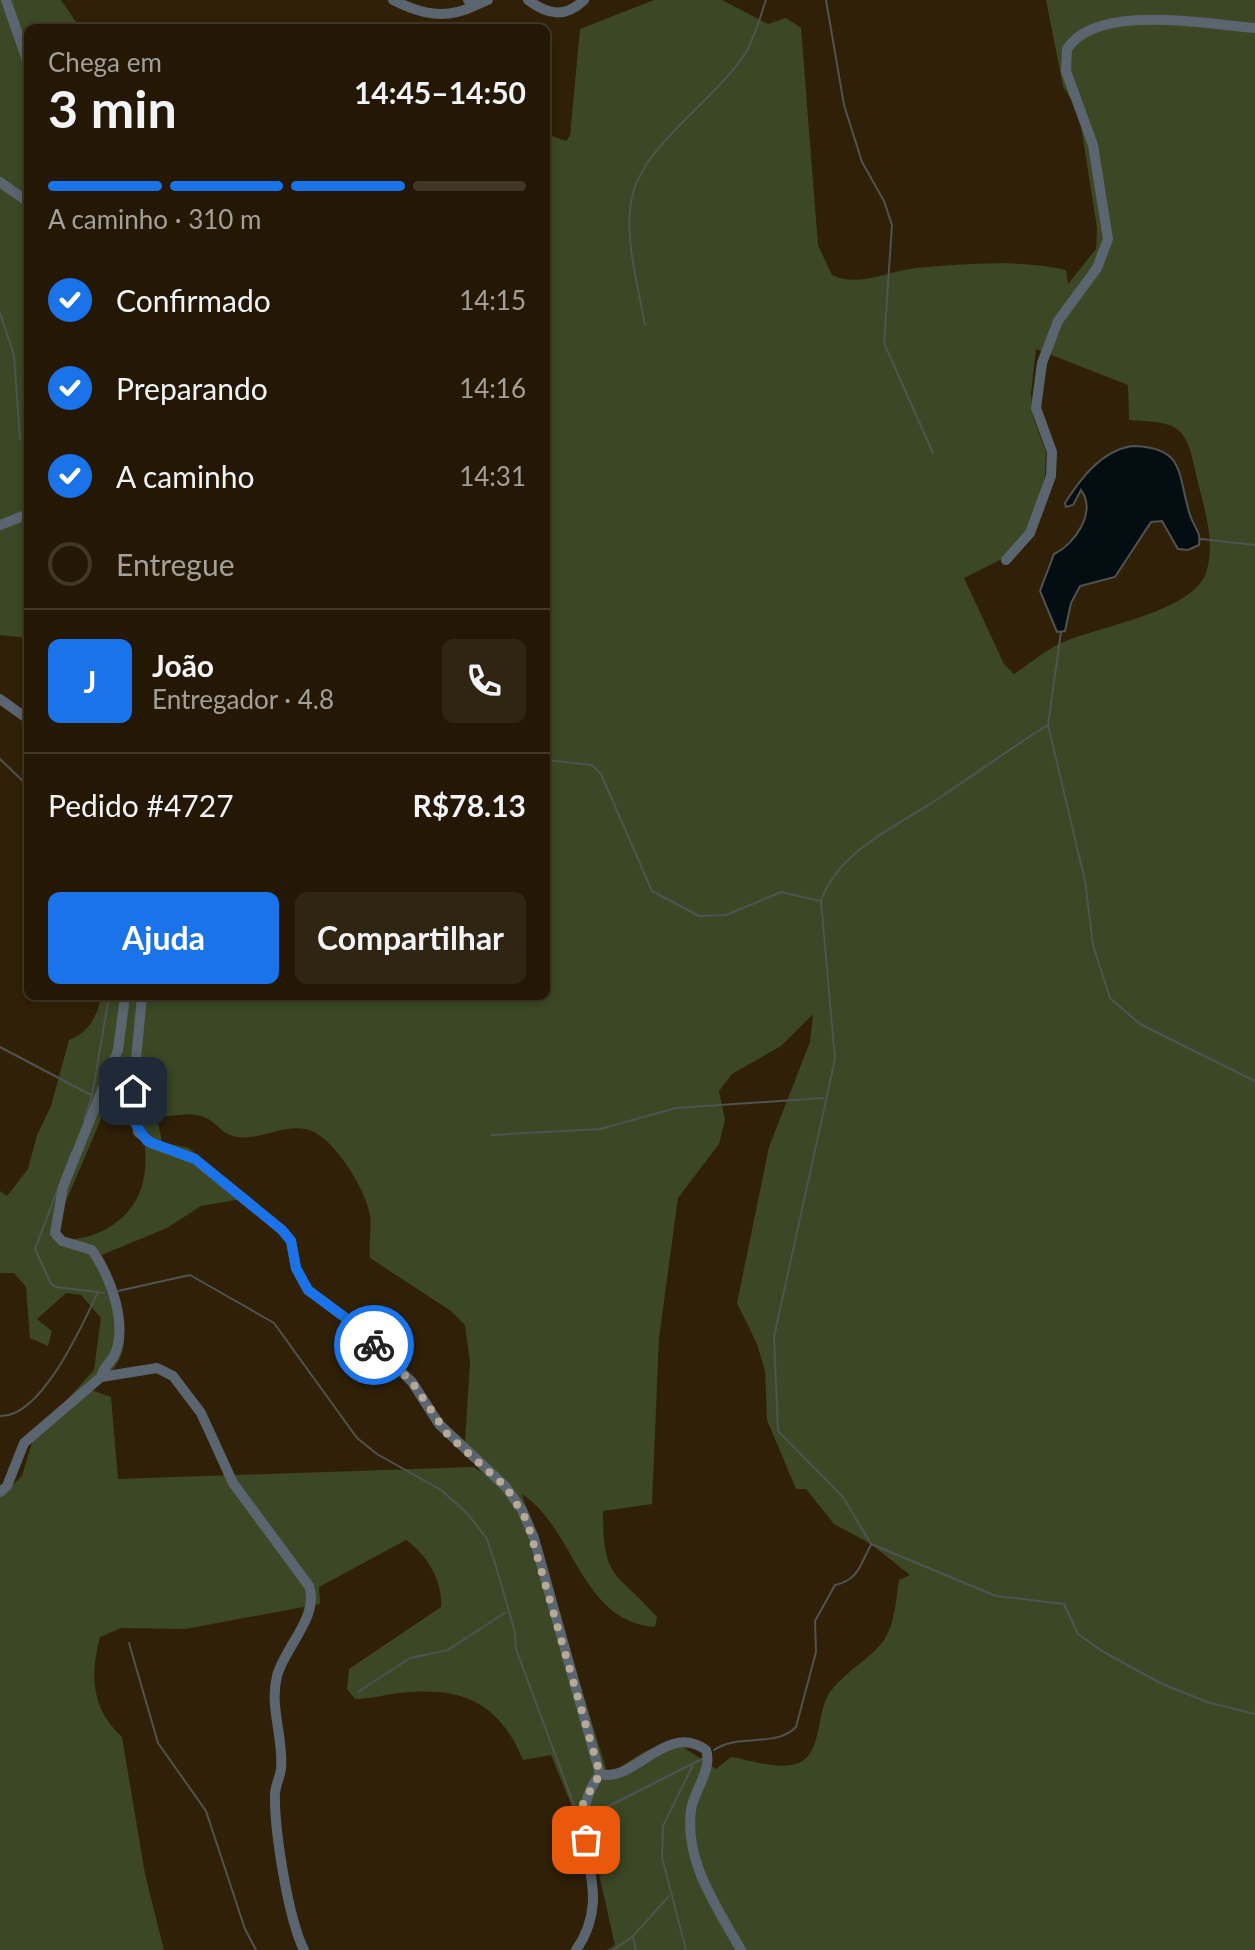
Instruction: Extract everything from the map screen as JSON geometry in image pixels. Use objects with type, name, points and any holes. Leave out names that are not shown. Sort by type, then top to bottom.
[{"type":"street","points":[[6,0],[24,52]]},
{"type":"street","points":[[393,0],[434,15],[488,0]]},
{"type":"street","points":[[528,0],[546,12],[558,13],[571,10],[584,0]]},
{"type":"street","points":[[1006,560],[1030,533],[1051,476],[1052,452],[1036,408],[1042,363],[1058,321],[1097,268],[1108,239],[1093,145],[1066,71],[1067,49],[1088,32],[1138,20],[1255,28]]},
{"type":"street","points":[[0,182],[24,199]]},
{"type":"street","points":[[0,525],[24,516]]},
{"type":"street","points":[[0,699],[24,716]]},
{"type":"street","points":[[0,1492],[7,1486],[24,1443],[101,1377],[113,1356],[119,1329],[106,1276],[92,1250],[62,1241],[55,1226],[63,1187],[118,1050],[124,1000]]},
{"type":"street","points":[[142,1000],[133,1091],[138,1132],[153,1144],[195,1159],[282,1230],[291,1241],[296,1268],[308,1290],[351,1322],[412,1382],[448,1435],[514,1497],[534,1538],[600,1774],[583,1803],[593,1899],[590,1920],[576,1950]]},
{"type":"street","points":[[101,1377],[157,1368],[173,1376],[201,1413],[233,1483],[303,1574],[312,1594],[310,1609],[283,1659],[274,1696],[281,1769],[275,1789],[278,1849],[304,1950]]},
{"type":"street","points":[[600,1774],[618,1773],[657,1751],[680,1743],[698,1745],[706,1750],[707,1767],[691,1809],[691,1843],[713,1901],[741,1950]]},
{"type":"green space","points":[[0,0],[61,0],[77,24],[24,24],[24,638],[0,635]]},
{"type":"green space","points":[[654,0],[722,0],[768,24],[786,18],[801,28],[818,245],[832,275],[852,280],[916,268],[1010,263],[1066,270],[1068,284],[1096,249],[1097,228],[1079,113],[1063,86],[1046,0],[1255,0],[1255,1950],[607,1950],[615,1945],[598,1870],[551,1755],[523,1760],[513,1740],[490,1711],[460,1696],[421,1691],[355,1699],[347,1689],[349,1669],[441,1607],[439,1588],[432,1569],[421,1553],[406,1540],[319,1587],[320,1604],[185,1629],[121,1628],[100,1637],[94,1678],[96,1691],[104,1715],[122,1737],[145,1874],[164,1950],[0,1950],[0,1497],[22,1476],[34,1436],[94,1370],[101,1318],[81,1295],[66,1293],[37,1319],[52,1331],[48,1346],[30,1338],[26,1287],[14,1273],[0,1273],[0,1191],[7,1196],[28,1169],[37,1135],[51,1106],[69,1040],[82,1033],[91,1023],[100,1000],[550,1000],[550,135],[566,141],[570,136],[580,29]],"holes":[[[1036,349],[1128,385],[1129,420],[1167,424],[1182,434],[1191,454],[1210,547],[1206,573],[1198,586],[1183,598],[1144,616],[1059,644],[1014,674],[1004,664],[964,578],[1012,554],[1025,538],[1045,477],[1046,452],[1033,416],[1031,393]],[[813,1014],[810,1042],[769,1147],[737,1303],[757,1344],[765,1371],[767,1420],[796,1489],[806,1489],[834,1524],[871,1544],[910,1575],[899,1580],[893,1619],[884,1640],[827,1697],[816,1740],[804,1760],[778,1766],[731,1757],[716,1769],[677,1743],[668,1743],[650,1749],[608,1775],[522,1494],[555,1529],[594,1592],[610,1609],[630,1621],[655,1627],[657,1617],[622,1582],[609,1563],[603,1511],[652,1504],[659,1338],[678,1198],[719,1144],[725,1120],[719,1091],[732,1074],[781,1046]],[[110,1098],[142,1101],[143,1182],[131,1207],[112,1226],[87,1237],[61,1240],[56,1225]],[[190,1114],[206,1118],[228,1134],[238,1137],[305,1129],[326,1140],[336,1151],[355,1178],[367,1205],[370,1258],[451,1311],[465,1325],[470,1362],[465,1441],[484,1473],[473,1467],[118,1479],[111,1397],[91,1390],[118,1362],[124,1336],[115,1294],[99,1256],[167,1228],[201,1206],[247,1198],[189,1148],[162,1142],[157,1117]]]},
{"type":"shaded area","points":[[1132,446],[1162,451],[1171,457],[1180,475],[1190,515],[1198,532],[1199,545],[1188,550],[1178,549],[1162,521],[1151,522],[1115,577],[1080,586],[1071,603],[1065,631],[1057,632],[1040,591],[1054,554],[1076,535],[1086,508],[1081,490],[1073,505],[1066,507],[1065,503],[1085,475],[1101,460]]},
{"type":"waterway","points":[[645,325],[630,233],[631,202],[637,181],[663,142],[717,88],[746,52],[766,0]]},
{"type":"waterway","points":[[826,0],[844,105],[862,162],[884,201],[892,225],[884,343],[933,453]]},
{"type":"waterway","points":[[0,313],[14,355],[20,440]]},
{"type":"waterway","points":[[1201,539],[1255,545]]},
{"type":"waterway","points":[[1061,632],[1048,725],[1085,881],[1093,945],[1110,998],[1140,1024],[1255,1081]]},
{"type":"waterway","points":[[1048,725],[857,852],[830,882],[821,901],[835,1059],[774,1337],[778,1431],[843,1497],[871,1544],[996,1596],[1064,1604],[1078,1634],[1102,1651],[1160,1683],[1207,1702],[1255,1714]]},
{"type":"waterway","points":[[0,759],[24,782]]},
{"type":"waterway","points":[[550,760],[592,765],[601,774],[652,891],[699,916],[726,915],[781,892],[820,901]]},
{"type":"waterway","points":[[84,1120],[92,1096],[108,1000]]},
{"type":"waterway","points":[[0,1047],[91,1095]]},
{"type":"waterway","points":[[492,1135],[600,1129],[676,1108],[823,1098]]},
{"type":"waterway","points":[[72,1152],[35,1249],[51,1284],[104,1293]]},
{"type":"waterway","points":[[118,1291],[190,1275],[274,1323],[357,1438],[377,1454],[441,1490],[467,1513],[487,1539],[515,1632],[516,1649],[575,1808]]},
{"type":"waterway","points":[[0,1416],[15,1413],[45,1387],[71,1347],[97,1294]]},
{"type":"waterway","points":[[714,1750],[734,1742],[778,1737],[796,1727],[816,1652],[815,1621],[835,1585],[854,1575],[871,1545]]},
{"type":"waterway","points":[[358,1692],[410,1658],[448,1650],[506,1612]]},
{"type":"waterway","points":[[129,1643],[158,1743],[206,1811],[245,1929],[256,1950]]},
{"type":"waterway","points":[[590,1811],[603,1809],[702,1759]]},
{"type":"waterway","points":[[686,1950],[662,1857],[663,1826],[693,1765]]},
{"type":"waterway","points":[[613,1950],[633,1936],[669,1896]]},
{"type":"waterway","points":[[633,1936],[636,1950]]},
{"type":"way so far","points":[[374,1345],[412,1382],[439,1424],[461,1449],[506,1487],[527,1521],[600,1774],[583,1803],[586,1840]]},
{"type":"route","points":[[133,1091],[133,1112],[138,1132],[153,1144],[195,1159],[282,1230],[291,1241],[296,1268],[308,1290],[351,1322],[374,1345]]}]
